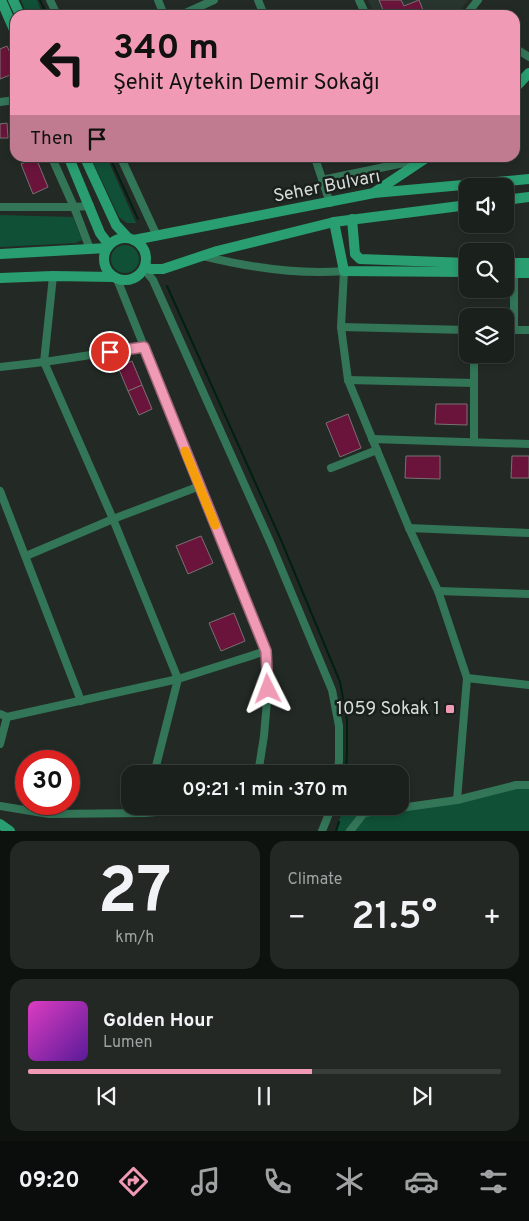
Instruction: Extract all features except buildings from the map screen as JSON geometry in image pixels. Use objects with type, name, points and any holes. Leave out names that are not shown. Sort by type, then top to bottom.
[{"type":"main road","points":[[1,0],[10,21]]},
{"type":"main road","points":[[520,83],[529,73]]},
{"type":"main road","points":[[71,162],[100,234],[108,247]]},
{"type":"main road","points":[[0,278],[53,276],[128,280],[134,279],[144,268],[145,253],[139,243],[131,239],[116,225],[87,162]]},
{"type":"main road","points":[[374,193],[420,162]]},
{"type":"main road","name":"Seher Bulvarı","points":[[131,239],[157,236],[374,193],[529,179]]},
{"type":"main road","points":[[514,199],[529,197]]},
{"type":"main road","name":"Seher Bulvarı","points":[[144,268],[163,269],[202,256],[334,222],[459,206]]},
{"type":"main road","points":[[352,219],[355,254],[360,259],[459,262]]},
{"type":"main road","points":[[334,222],[344,271],[459,272]]},
{"type":"main road","points":[[115,278],[107,271],[105,254],[108,247],[116,240],[131,239]]},
{"type":"main road","points":[[0,254],[108,247]]},
{"type":"main road","points":[[514,263],[529,263]]},
{"type":"main road","points":[[514,273],[529,273]]},
{"type":"main road","points":[[0,824],[10,831]]},
{"type":"street","points":[[192,10],[214,0]]},
{"type":"street","points":[[470,10],[478,0]]},
{"type":"street","points":[[54,162],[90,249]]},
{"type":"street","points":[[123,162],[157,236]]},
{"type":"street","points":[[316,162],[330,203]]},
{"type":"street","points":[[322,180],[407,162]]},
{"type":"street","points":[[0,206],[90,206]]},
{"type":"street","points":[[202,256],[280,269],[319,272],[344,271],[341,327],[348,380],[409,528],[438,591],[467,678],[457,800]]},
{"type":"street","points":[[144,268],[153,280],[255,508],[332,690],[339,726],[338,765]]},
{"type":"street","points":[[53,276],[44,362],[113,519],[178,680],[156,765]]},
{"type":"street","points":[[115,278],[266,651],[268,689],[259,765]]},
{"type":"street","points":[[341,327],[459,330]]},
{"type":"street","points":[[514,330],[529,330]]},
{"type":"street","points":[[0,367],[144,347]]},
{"type":"street","points":[[474,363],[474,442]]},
{"type":"street","points":[[348,380],[474,383]]},
{"type":"street","points":[[372,439],[529,444]]},
{"type":"street","points":[[331,468],[377,450]]},
{"type":"street","points":[[26,556],[113,519],[200,486]]},
{"type":"street","points":[[0,491],[82,701]]},
{"type":"street","points":[[409,528],[529,533]]},
{"type":"street","points":[[438,591],[529,594]]},
{"type":"street","points":[[0,744],[4,715],[82,701],[178,680],[266,651]]},
{"type":"street","points":[[467,678],[529,685]]},
{"type":"street","points":[[409,807],[457,800],[516,786],[529,785]]},
{"type":"street","points":[[0,806],[49,814],[121,811]]},
{"type":"street","points":[[322,831],[329,815]]},
{"type":"street","points":[[350,831],[362,815]]},
{"type":"shaded area","points":[[368,0],[468,0],[461,10],[373,10]]},
{"type":"green space","points":[[21,0],[37,0],[41,10],[25,10]]},
{"type":"green space","points":[[93,162],[109,162],[136,223],[127,223],[119,217]]},
{"type":"green space","points":[[0,215],[73,217],[82,240],[76,243],[0,247]]},
{"type":"green space","points":[[125,245],[135,249],[139,259],[135,269],[125,273],[115,269],[111,259],[115,249]]},
{"type":"green space","points":[[529,784],[529,831],[335,831],[341,815],[409,815],[409,805]]},
{"type":"waterway","points":[[40,0],[45,10]]},
{"type":"waterway","points":[[112,162],[138,219]]},
{"type":"waterway","points":[[167,286],[281,540],[340,682],[347,720],[346,765]]},
{"type":"waterway","points":[[336,831],[339,822]]},
{"type":"slow traffic","points":[[185,451],[215,525]]},
{"type":"place","name":"1059 Sokak 1","points":[[450,709]]},
{"type":"route","points":[[110,352],[144,347],[266,651],[268,689]]}]
